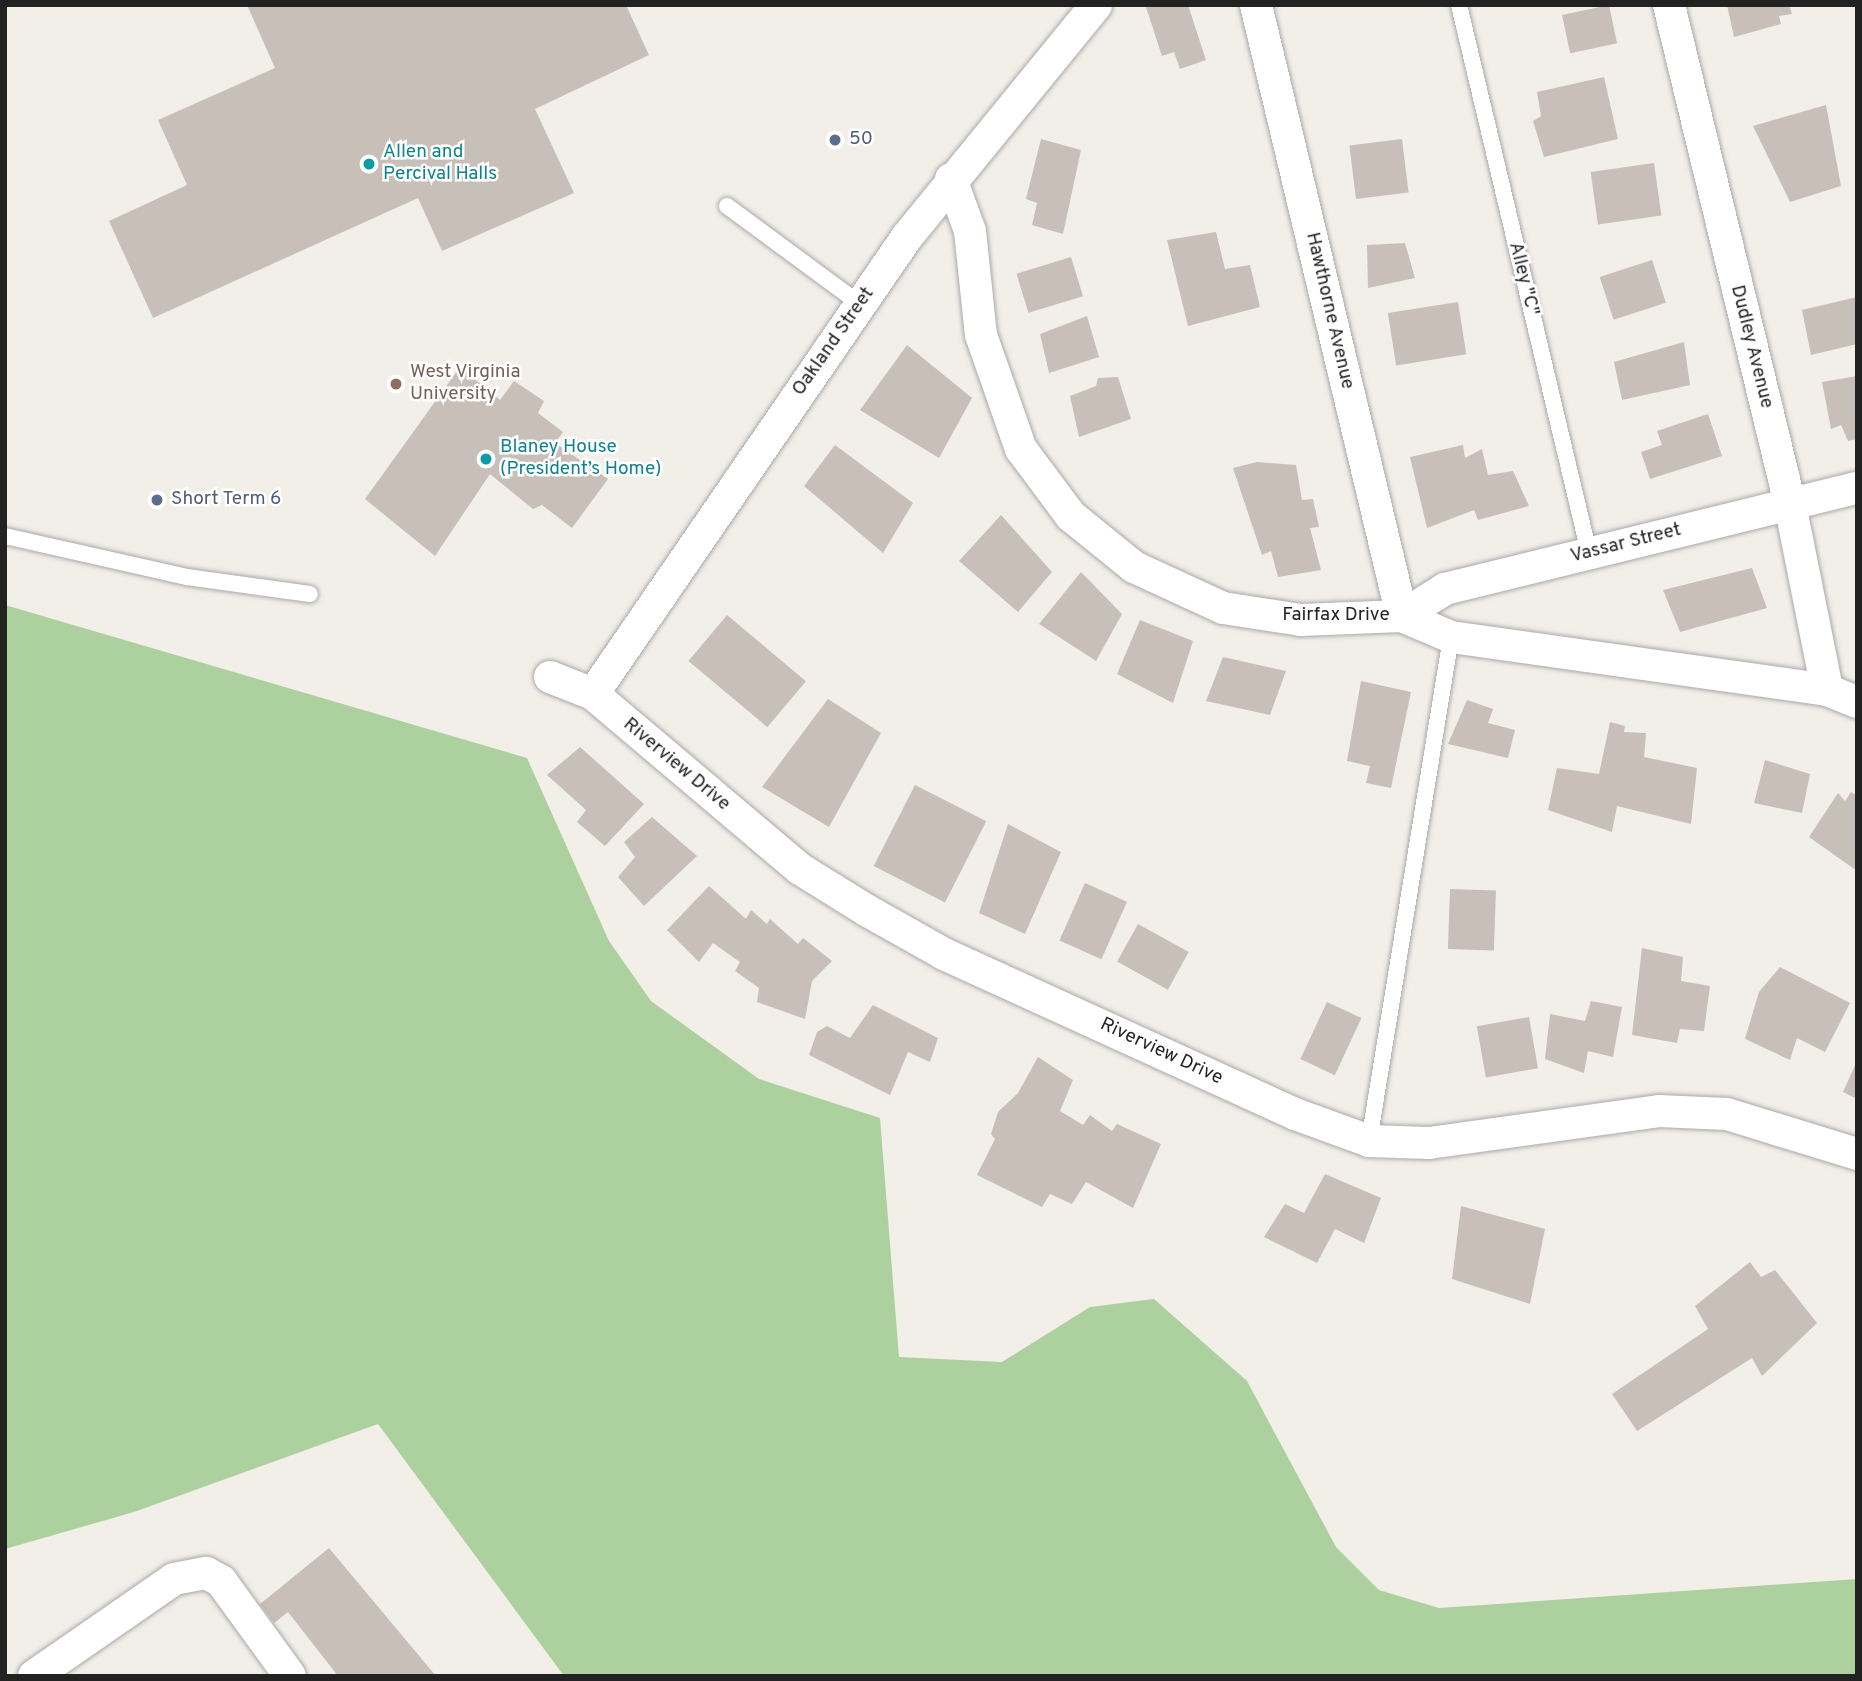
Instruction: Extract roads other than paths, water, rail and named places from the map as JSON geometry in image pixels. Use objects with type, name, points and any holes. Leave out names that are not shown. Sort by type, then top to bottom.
[{"type":"street","name":"Oakland Street","points":[[593,694],[860,304],[951,179],[1096,5]]},
{"type":"street","name":"Hawthorne Avenue","points":[[1256,5],[1402,616]]},
{"type":"street","name":"Dudley Avenue","points":[[1669,5],[1790,504],[1827,690]]},
{"type":"street","name":"Fairfax Drive","points":[[951,179],[970,231],[981,335],[1021,449],[1071,516],[1133,567],[1223,608],[1301,620],[1402,616],[1451,637],[1827,690],[1857,702]]},
{"type":"street","name":"Vassar Street","points":[[1402,616],[1445,589],[1857,488]]},
{"type":"street","name":"Riverview Drive","points":[[550,677],[593,694],[800,869],[866,910],[944,954],[1295,1114],[1369,1141],[1507,1135],[1659,1111],[1727,1114],[1857,1154]]},
{"type":"street","points":[[34,1676],[174,1579],[206,1573],[221,1581],[290,1676]]},
{"type":"lane","name":"Alley \"C\"","points":[[1459,5],[1589,553]]},
{"type":"lane","points":[[727,206],[860,304]]},
{"type":"lane","points":[[5,536],[187,577],[310,594]]},
{"type":"lane","points":[[1369,1141],[1451,637]]},
{"type":"place","name":"50","points":[[835,140]]},
{"type":"place","name":"Allen and Percival Halls","points":[[369,164]]},
{"type":"place","name":"West Virginia University","points":[[396,384]]},
{"type":"place","name":"Blaney House (President’s Home)","points":[[486,459]]},
{"type":"place","name":"Short Term 6","points":[[157,500]]}]
